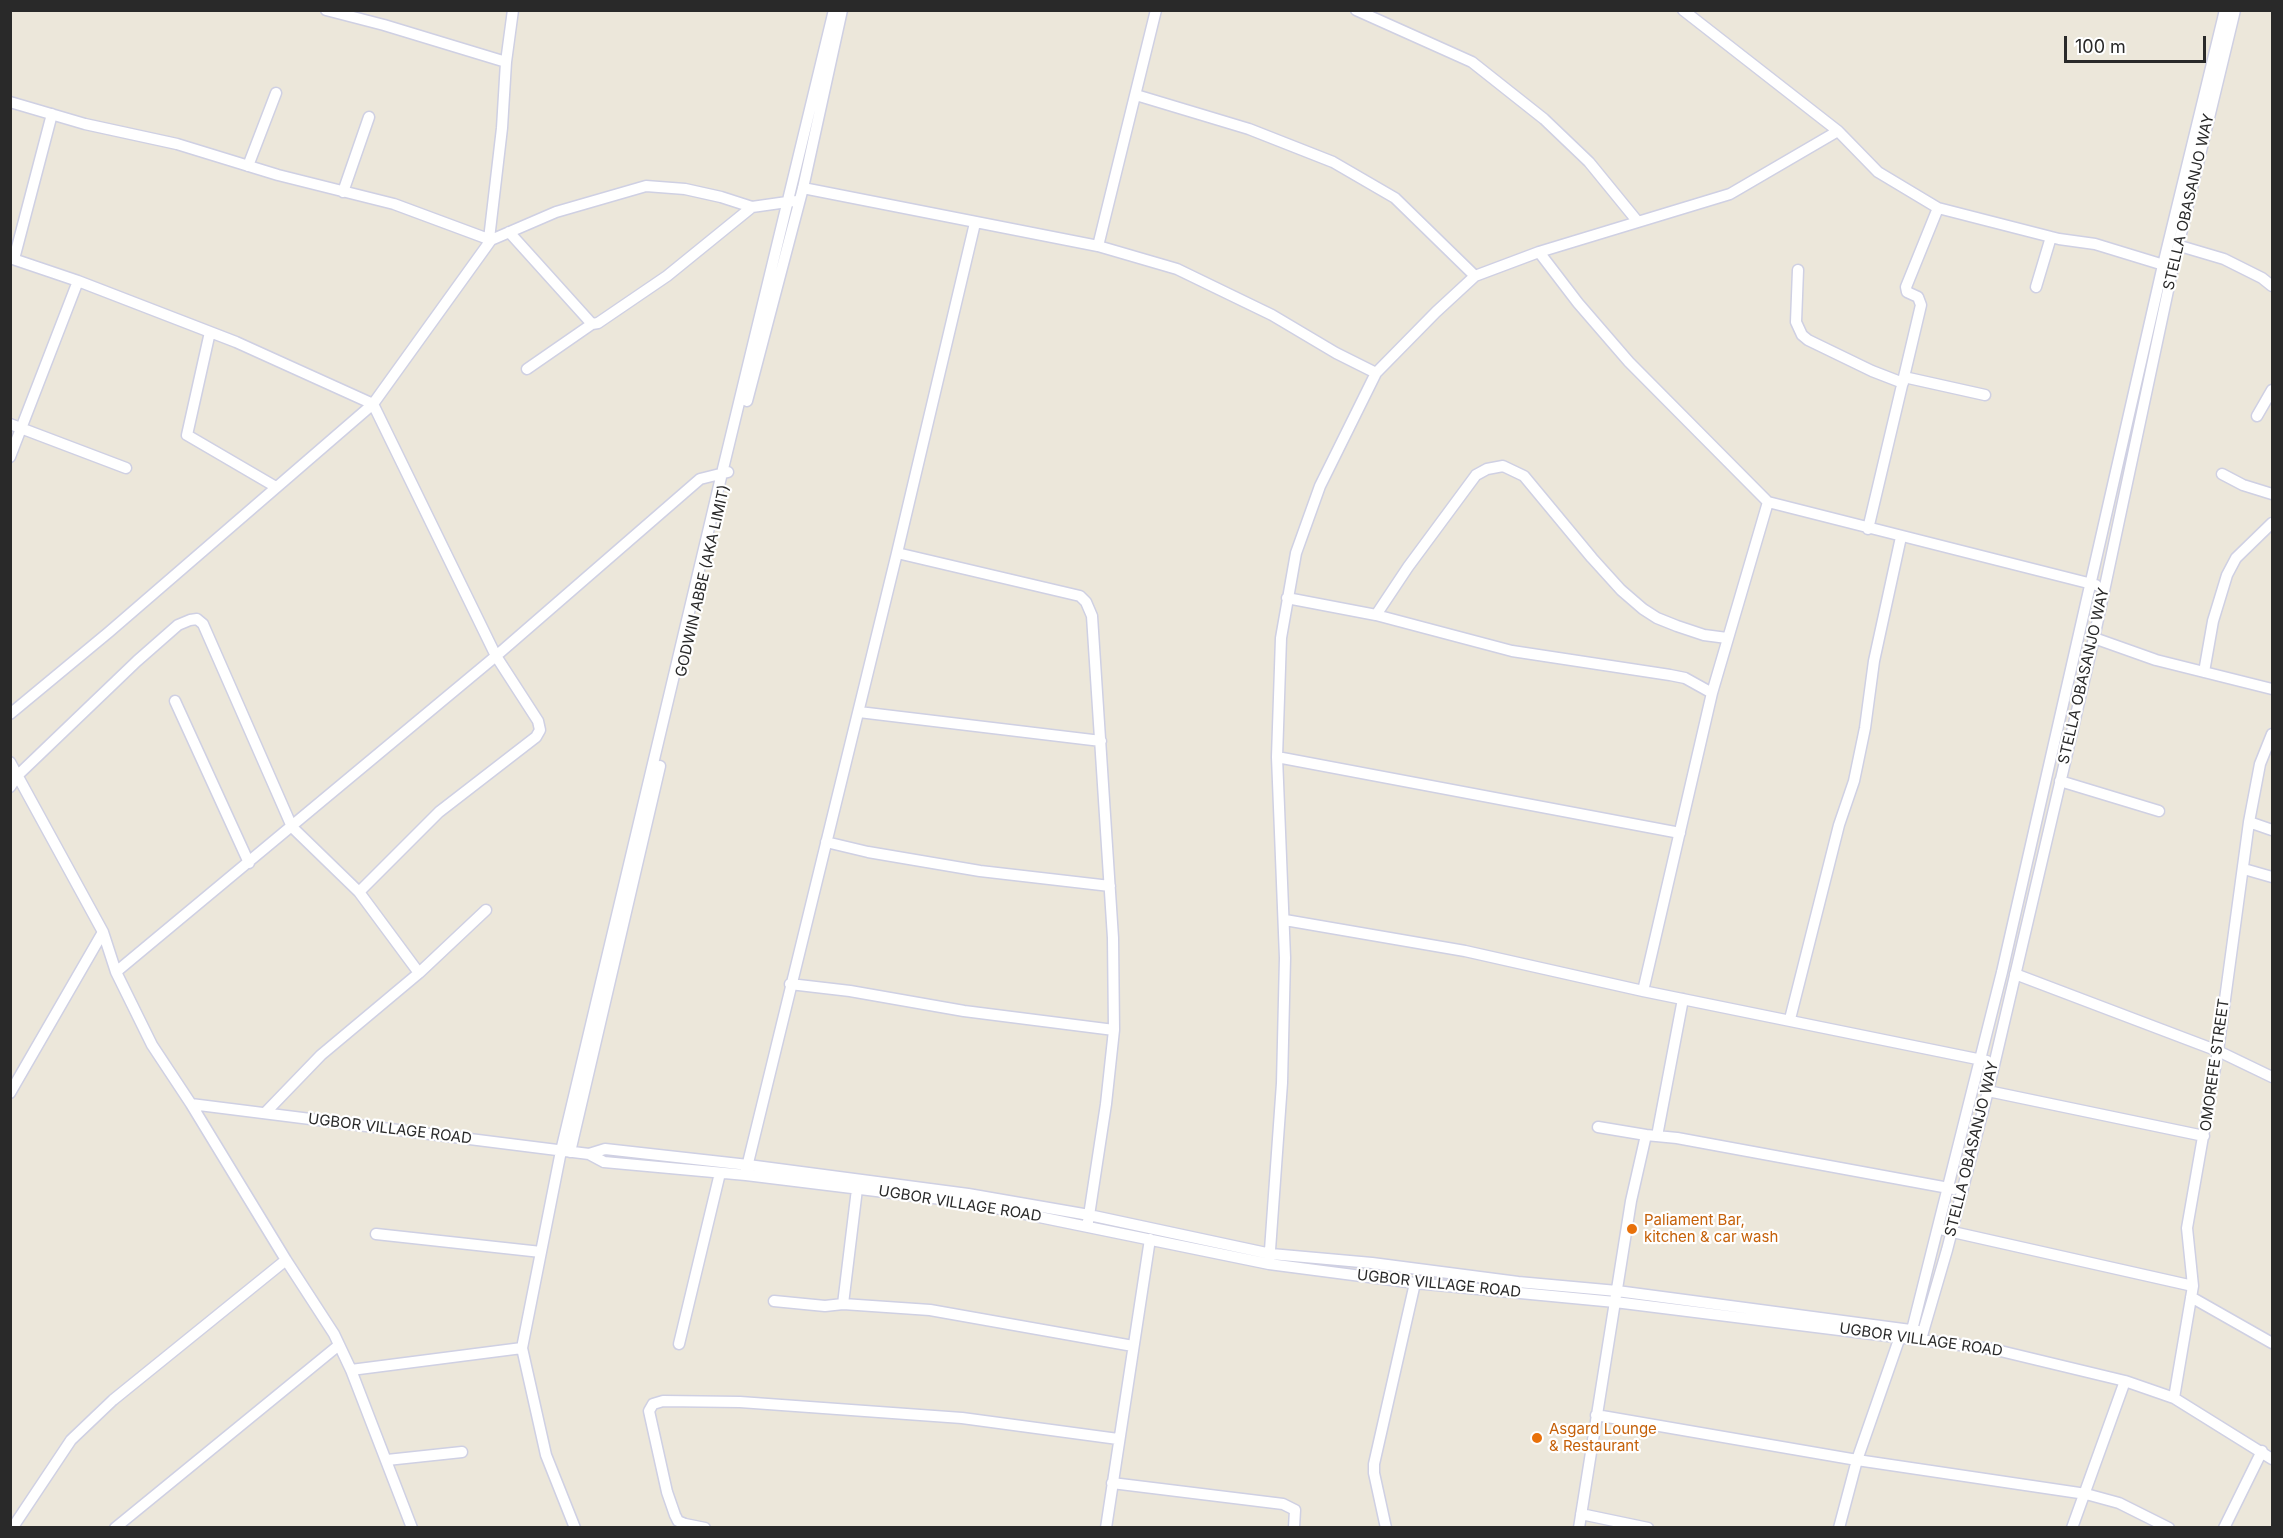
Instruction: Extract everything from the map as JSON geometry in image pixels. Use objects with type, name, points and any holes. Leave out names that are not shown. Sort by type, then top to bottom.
[{"type":"street","points":[[326,10],[506,62]]},
{"type":"street","points":[[10,714],[373,404],[490,239],[513,10]]},
{"type":"street","name":"GODWIN ABBE (AKA LIMIT)","points":[[522,1348],[541,1252],[725,472],[794,201],[834,10]]},
{"type":"street","name":"GODWIN ABBE (AKA LIMIT)","points":[[794,201],[803,188],[843,10]]},
{"type":"street","points":[[1098,246],[1156,10]]},
{"type":"street","points":[[1356,10],[1472,63],[1544,119],[1589,162],[1638,222]]},
{"type":"street","points":[[1683,10],[1838,131],[1878,172],[1938,208],[2051,237],[2095,244],[2168,266]]},
{"type":"street","points":[[1839,1527],[1857,1460],[1912,1334],[1980,1060],[2090,584],[2168,266],[2224,10]]},
{"type":"street","name":"STELLA OBASANJO WAY","points":[[1912,1334],[1951,1232],[1988,1091],[2094,638],[2168,266],[2180,246],[2235,10]]},
{"type":"street","points":[[248,166],[276,93]]},
{"type":"street","points":[[1136,95],[1250,129],[1333,162],[1395,198],[1475,276]]},
{"type":"street","points":[[10,102],[96,127],[177,144],[278,176],[394,204],[490,239],[556,212],[646,186],[686,189],[752,207],[794,201]]},
{"type":"street","points":[[52,114],[12,258],[78,280],[236,342],[373,404],[496,656],[538,721],[540,730],[537,737],[439,812],[358,892]]},
{"type":"street","points":[[343,192],[369,117]]},
{"type":"street","points":[[1270,1259],[1282,1083],[1285,920],[1277,757],[1281,638],[1296,553],[1320,486],[1376,373],[1475,276],[1539,252],[1730,194],[1838,131]]},
{"type":"street","points":[[803,188],[1098,246],[1178,270],[1272,315],[1336,353],[1376,373]]},
{"type":"street","points":[[527,369],[666,276],[752,207]]},
{"type":"street","points":[[1868,529],[1921,304],[1918,297],[1907,292],[1906,287],[1938,208]]},
{"type":"street","points":[[747,1170],[975,223]]},
{"type":"street","points":[[509,232],[592,324]]},
{"type":"street","points":[[2036,287],[2051,237]]},
{"type":"street","points":[[2180,246],[2224,260],[2262,278],[2272,286]]},
{"type":"street","points":[[1539,252],[1578,303],[1629,362],[1768,502],[2104,587]]},
{"type":"street","points":[[1798,270],[1796,322],[1802,335],[1809,340],[1872,371],[1904,380],[1985,395]]},
{"type":"street","points":[[10,457],[78,280]]},
{"type":"street","points":[[210,332],[187,435],[276,487]]},
{"type":"street","points":[[2258,416],[2272,390]]},
{"type":"street","points":[[10,424],[126,468]]},
{"type":"street","points":[[1376,615],[1476,475],[1496,466],[1503,466],[1524,476],[1592,558],[1621,590],[1643,609],[1677,626],[1704,635],[1727,638]]},
{"type":"street","points":[[116,972],[496,656],[700,479],[725,472]]},
{"type":"street","points":[[2222,474],[2243,485],[2272,494]]},
{"type":"street","points":[[1643,991],[1712,693],[1768,502]]},
{"type":"street","points":[[2204,672],[2213,621],[2227,575],[2235,558],[2272,523]]},
{"type":"street","points":[[1790,1019],[1839,825],[1854,781],[1865,728],[1874,661],[1901,537]]},
{"type":"street","points":[[897,553],[1080,596],[1086,602],[1092,616],[1110,886],[1114,1030],[1106,1104],[1088,1220]]},
{"type":"street","points":[[1287,598],[1376,615],[1512,651],[1685,678],[1712,693]]},
{"type":"street","points":[[10,787],[18,775],[136,661],[178,626],[197,619],[202,624],[292,827],[358,892],[419,973]]},
{"type":"street","points":[[2094,638],[2156,660],[2272,689]]},
{"type":"street","points":[[175,701],[249,863]]},
{"type":"street","points":[[859,712],[1101,741]]},
{"type":"street","name":"OMOREFE STREET","points":[[2174,1398],[2192,1291],[2187,1228],[2218,1051],[2249,822],[2260,764],[2272,734]]},
{"type":"street","points":[[1277,757],[1680,833]]},
{"type":"street","points":[[10,762],[104,932],[116,972],[152,1045],[191,1104],[339,1345],[351,1370],[412,1527]]},
{"type":"street","points":[[2060,781],[2158,811]]},
{"type":"street","points":[[2249,822],[2272,830]]},
{"type":"street","points":[[826,842],[868,852],[980,871],[1110,886]]},
{"type":"street","points":[[2244,869],[2272,877]]},
{"type":"street","points":[[265,1113],[321,1055],[419,973],[486,910]]},
{"type":"street","points":[[1285,920],[1465,951],[1643,991],[1790,1019],[1994,1063]]},
{"type":"street","points":[[10,1093],[104,932]]},
{"type":"street","points":[[2015,974],[2218,1051],[2272,1077]]},
{"type":"street","points":[[790,984],[829,988],[964,1011],[1114,1030]]},
{"type":"street","points":[[1579,1527],[1631,1201],[1652,1136],[1683,999]]},
{"type":"street","points":[[1988,1091],[2204,1136]]},
{"type":"street","name":"UGBOR VILLAGE ROAD","points":[[191,1104],[565,1152],[589,1154],[605,1149],[857,1189],[1088,1220],[1150,1239],[1414,1283],[1616,1297]]},
{"type":"street","points":[[1598,1127],[1963,1191]]},
{"type":"street","name":"UGBOR VILLAGE ROAD","points":[[589,1154],[604,1162],[720,1173],[747,1170],[968,1194],[1270,1259],[1372,1263],[1616,1297],[1912,1334],[1992,1349],[2125,1381],[2174,1398],[2272,1459]]},
{"type":"street","points":[[679,1344],[720,1173]]},
{"type":"street","points":[[843,1304],[857,1189]]},
{"type":"street","points":[[1938,1229],[2192,1291],[2272,1343]]},
{"type":"street","points":[[376,1234],[541,1252]]},
{"type":"street","points":[[1106,1527],[1150,1239]]},
{"type":"street","points":[[15,1524],[70,1440],[113,1400],[286,1260]]},
{"type":"street","points":[[1386,1527],[1374,1464],[1414,1283]]},
{"type":"street","points":[[774,1301],[825,1306],[843,1304],[930,1310],[1133,1346]]},
{"type":"street","points":[[115,1527],[339,1345]]},
{"type":"street","points":[[351,1370],[522,1348],[546,1455],[575,1527]]},
{"type":"street","points":[[2072,1527],[2125,1381]]},
{"type":"street","points":[[705,1527],[685,1524],[678,1521],[675,1515],[650,1411],[653,1404],[663,1401],[740,1402],[962,1418],[1118,1438]]},
{"type":"street","points":[[1596,1415],[1857,1460],[2085,1494],[2119,1503],[2169,1527]]},
{"type":"street","points":[[2224,1527],[2262,1451]]},
{"type":"street","points":[[387,1460],[462,1452]]},
{"type":"street","points":[[1112,1483],[1283,1504],[1295,1510],[1294,1527]]},
{"type":"street","points":[[1581,1514],[1648,1527]]},
{"type":"place","name":"Paliament Bar, kitchen & car wash","points":[[1632,1229]]},
{"type":"place","name":"Asgard Lounge & Restaurant","points":[[1537,1438]]}]
